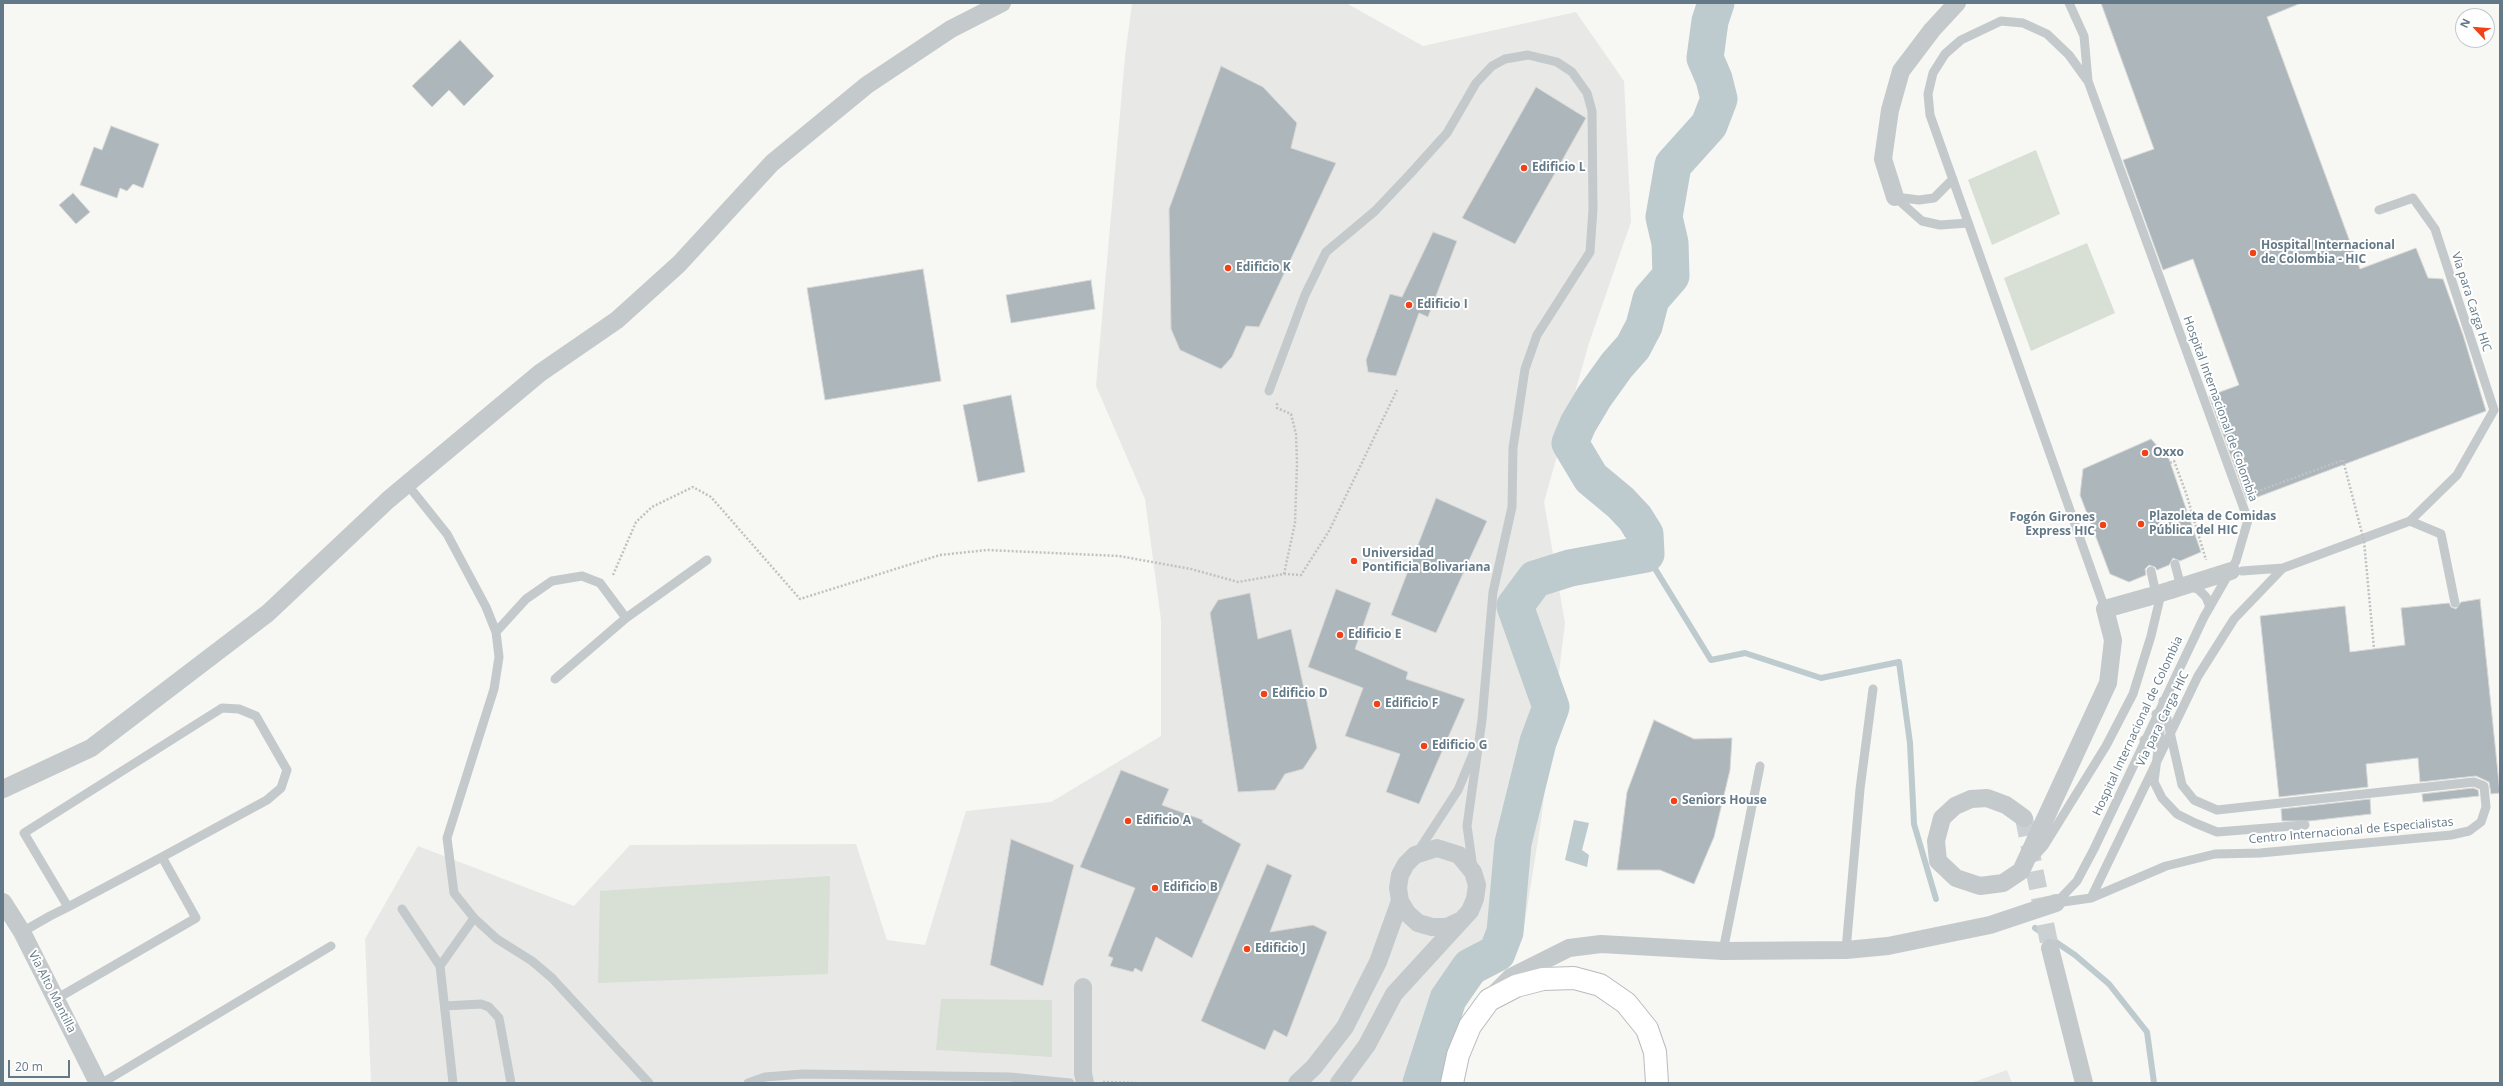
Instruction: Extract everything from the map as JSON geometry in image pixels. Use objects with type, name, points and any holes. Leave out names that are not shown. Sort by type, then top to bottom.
[{"type":"highway","points":[[1452,1083],[1458,1055],[1470,1026],[1489,1000],[1516,986],[1544,979],[1574,978],[1600,985],[1626,1003],[1647,1029],[1656,1052],[1657,1083]]},
{"type":"street","points":[[3,789],[91,748],[268,613],[407,484],[540,373],[617,320],[679,264],[772,163],[867,85],[951,29],[1002,3]]},
{"type":"street","points":[[1895,197],[1883,159],[1890,110],[1901,70],[1932,30],[1957,3]]},
{"type":"street","points":[[2024,818],[2006,805],[1987,798],[1971,799],[1955,806],[1942,818],[1936,841],[1938,861],[1956,878],[1980,886],[2003,883],[2021,870],[2108,683],[2113,640],[2105,609],[2236,571]]},
{"type":"street","points":[[1339,1083],[1367,1045],[1394,994],[1470,911],[1475,899],[1477,885],[1473,872],[1459,855],[1448,850],[1437,848],[1416,855],[1406,864],[1400,875],[1398,888],[1400,901],[1407,914],[1418,923],[1432,927],[1447,927],[1460,921]]},
{"type":"street","points":[[1297,1083],[1314,1067],[1345,1027],[1378,962],[1400,901]]},
{"type":"street","name":"Vía Alto Mantilla","points":[[3,902],[22,932],[98,1083]]},
{"type":"street","points":[[1489,1000],[1511,977],[1569,948],[1601,944],[1723,951],[1846,950],[1888,946],[1990,924],[2056,903]]},
{"type":"street","points":[[2050,948],[2084,1083]]},
{"type":"street","points":[[1083,987],[1083,1073],[1085,1083]]},
{"type":"lane","name":"Hospital Internacional de Colombia","points":[[2056,903],[2077,881],[2156,714],[2210,607],[2236,571],[2236,561],[2248,520],[2088,81],[2084,36],[2069,3]]},
{"type":"lane","name":"Hospital Internacional de Colombia","points":[[2088,81],[2069,55],[2047,34],[2024,23],[2001,21],[1961,40],[1945,54],[1934,72],[1929,101],[1930,115],[2105,609]]},
{"type":"lane","points":[[1269,391],[1305,295],[1326,252],[1375,211],[1447,133],[1476,83],[1492,66],[1505,58],[1528,55],[1557,62],[1572,72],[1587,93],[1592,111],[1593,209],[1590,252],[1584,266],[1537,335],[1525,369],[1513,448],[1509,526],[1493,592],[1480,733],[1467,826],[1473,872]]},
{"type":"lane","points":[[1895,197],[1919,200],[1934,198],[1953,179]]},
{"type":"lane","points":[[1895,197],[1922,221],[1940,225],[1968,223]]},
{"type":"lane","name":"Via para Carga HIC","points":[[2236,571],[2283,568],[2410,521],[2458,475],[2494,410],[2435,228],[2413,198],[2379,210]]},
{"type":"lane","points":[[407,484],[447,534],[486,607],[496,632],[499,657],[494,689],[447,838],[454,893],[474,918],[497,939],[532,961],[552,978],[649,1083]]},
{"type":"lane","points":[[2410,521],[2441,534],[2455,603]]},
{"type":"lane","points":[[555,679],[626,618],[707,560]]},
{"type":"lane","points":[[2021,870],[2044,846],[2106,746],[2133,694],[2175,564]]},
{"type":"lane","name":"Via para Carga HIC","points":[[2091,898],[2157,758],[2198,676],[2234,619],[2283,568]]},
{"type":"lane","points":[[2151,572],[2167,592]]},
{"type":"lane","points":[[496,632],[526,599],[552,581],[582,576],[600,583],[606,589],[626,618]]},
{"type":"lane","points":[[2167,592],[2199,590],[2206,597],[2210,607]]},
{"type":"lane","points":[[1846,950],[1860,789],[1873,689]]},
{"type":"lane","name":"Centro Internacional de Especialistas","points":[[2056,903],[2091,898],[2166,866],[2215,854],[2260,853],[2451,835],[2469,831],[2481,822],[2486,807],[2484,786],[2474,782],[2217,810],[2194,800],[2182,784],[2169,734],[2163,701]]},
{"type":"lane","points":[[22,932],[267,800],[281,788],[287,770],[256,716],[239,709],[222,708],[24,833],[68,907]]},
{"type":"lane","points":[[2156,714],[2160,732],[2154,782],[2162,798],[2177,814],[2195,824],[2217,832],[2306,825]]},
{"type":"lane","points":[[1416,855],[1458,790],[1480,733]]},
{"type":"lane","points":[[2144,740],[2149,738],[2156,741],[2157,758]]},
{"type":"lane","points":[[1723,951],[1760,766]]},
{"type":"lane","points":[[56,999],[196,918],[162,857]]},
{"type":"lane","points":[[402,909],[440,966],[453,1083]]},
{"type":"lane","points":[[440,966],[474,918]]},
{"type":"lane","points":[[102,1083],[331,946]]},
{"type":"lane","points":[[445,1006],[481,1004],[489,1007],[499,1018],[510,1083]]},
{"type":"lane","points":[[748,1083],[765,1077],[803,1074],[910,1079],[1010,1077],[1070,1083]]},
{"type":"path","points":[[1273,380],[1277,393],[1277,408],[1291,414],[1296,449],[1295,523],[1284,574]]},
{"type":"path","points":[[606,589],[636,522],[652,507],[693,487],[711,497],[800,599],[940,555],[987,550],[1120,556],[1190,569],[1238,582],[1284,574],[1301,575],[1329,531],[1397,390]]},
{"type":"path","points":[[2240,498],[2343,460],[2364,541],[2374,649]]},
{"type":"path","points":[[2170,463],[2174,461],[2186,493],[2211,578]]},
{"type":"path","points":[[1122,1082],[1137,1083]]},
{"type":"shaded area","name":"Universidad Pontificia Bolivariana","points":[[1132,3],[1346,3],[1423,46],[1576,12],[1624,81],[1631,222],[1589,343],[1544,502],[1565,623],[1541,821],[1522,940],[1477,988],[1457,1017],[1443,1049],[1436,1083],[371,1083],[365,939],[418,846],[574,906],[630,845],[856,844],[887,940],[925,945],[966,811],[1051,802],[1161,736],[1161,620],[1145,499],[1096,386],[1125,57]]},
{"type":"shaded area","points":[[2036,150],[2060,214],[1992,245],[1968,180]]},
{"type":"shaded area","points":[[2087,243],[2115,313],[2031,351],[2004,278]]},
{"type":"shaded area","points":[[1574,820],[1589,823],[1582,850],[1589,855],[1587,867],[1565,860]]},
{"type":"shaded area","points":[[830,876],[828,974],[598,983],[600,891]]},
{"type":"shaded area","points":[[941,999],[1052,1000],[1052,1057],[936,1050]]},
{"type":"shaded area","points":[[2007,1070],[2012,1083],[1971,1083]]},
{"type":"building","name":"Hospital Internacional de Colombia - HIC","points":[[2101,3],[2301,3],[2267,17],[2360,269],[2416,248],[2428,278],[2443,279],[2463,335],[2486,411],[2247,501],[2209,396],[2239,385],[2193,259],[2163,270],[2123,160],[2154,149]]},
{"type":"building","points":[[460,40],[494,76],[464,106],[449,90],[432,107],[412,86]]},
{"type":"building","name":"Edificio K","points":[[1221,66],[1263,87],[1297,123],[1291,148],[1336,163],[1259,327],[1246,326],[1232,357],[1221,369],[1180,350],[1171,329],[1169,209]]},
{"type":"building","name":"Edificio L","points":[[1536,87],[1586,118],[1515,244],[1462,218]]},
{"type":"building","points":[[111,126],[159,144],[143,188],[133,184],[127,191],[120,188],[117,198],[80,185],[94,147],[102,150]]},
{"type":"building","points":[[73,193],[90,212],[76,224],[59,205]]},
{"type":"building","name":"Edificio I","points":[[1433,232],[1457,241],[1428,317],[1419,313],[1396,376],[1368,372],[1366,360],[1390,294],[1402,297]]},
{"type":"building","points":[[923,269],[941,381],[825,400],[807,288]]},
{"type":"building","points":[[1091,280],[1095,309],[1011,323],[1006,295]]},
{"type":"building","points":[[1011,395],[1025,472],[978,482],[963,405]]},
{"type":"building","name":"Plazoleta de Comidas Pública del HIC","points":[[2151,439],[2169,459],[2201,552],[2180,561],[2173,558],[2169,565],[2157,570],[2155,567],[2149,565],[2145,569],[2146,575],[2129,582],[2110,574],[2080,495],[2083,469]]},
{"type":"building","points":[[1436,498],[1487,521],[1436,633],[1391,615]]},
{"type":"building","points":[[1336,589],[1371,603],[1355,649],[1408,672],[1406,679],[1465,699],[1419,804],[1386,792],[1400,754],[1345,736],[1363,688],[1308,667]]},
{"type":"building","name":"Edificio D","points":[[1250,593],[1258,639],[1291,629],[1317,748],[1303,769],[1285,774],[1275,790],[1238,792],[1210,613],[1218,600]]},
{"type":"building","points":[[2480,599],[2500,793],[2491,794],[2489,782],[2476,776],[2420,782],[2418,758],[2366,764],[2368,787],[2279,797],[2260,616],[2345,606],[2350,652],[2405,645],[2401,608],[2449,603],[2451,607],[2456,609],[2461,602]]},
{"type":"building","name":"Seniors House","points":[[1654,720],[1694,739],[1732,738],[1730,770],[1714,837],[1694,884],[1660,870],[1617,870],[1627,792]]},
{"type":"building","points":[[1121,770],[1169,789],[1162,805],[1203,820],[1202,822],[1241,844],[1192,958],[1156,937],[1142,972],[1135,968],[1133,972],[1110,966],[1113,958],[1108,956],[1135,888],[1080,867]]},
{"type":"building","points":[[2473,788],[2478,790],[2479,796],[2423,802],[2422,794]]},
{"type":"building","points":[[2370,799],[2371,814],[2309,821],[2282,821],[2281,809]]},
{"type":"building","points":[[1011,839],[1074,865],[1043,986],[990,965]]},
{"type":"building","name":"Edificio J","points":[[1267,864],[1292,875],[1270,932],[1313,925],[1327,932],[1287,1037],[1274,1030],[1265,1050],[1201,1021]]},
{"type":"waterway","points":[[1421,1083],[1448,999],[1470,967],[1497,953],[1505,932],[1513,843],[1538,742],[1551,707],[1515,606],[1535,579],[1570,568],[1646,554],[1645,534],[1635,518],[1621,503],[1591,478],[1570,443],[1578,424],[1594,397],[1617,365],[1633,347],[1644,326],[1651,299],[1671,276],[1670,243],[1664,217],[1673,165],[1709,125],[1719,99],[1714,79],[1705,58],[1710,21],[1716,3]]},
{"type":"waterway","points":[[1646,554],[1711,660],[1745,653],[1821,678],[1899,662],[1910,743],[1914,824],[1936,899]]},
{"type":"waterway","points":[[2035,928],[2075,955],[2109,984],[2147,1032],[2154,1083]]},
{"type":"tunnel","points":[[2024,818],[2050,948]]},
{"type":"place","name":"Edificio L","points":[[1524,168]]},
{"type":"place","name":"Hospital Internacional de Colombia - HIC","points":[[2253,253]]},
{"type":"place","name":"Edificio K","points":[[1228,268]]},
{"type":"place","name":"Edificio I","points":[[1409,305]]},
{"type":"place","name":"Oxxo","points":[[2145,453]]},
{"type":"place","name":"Plazoleta de Comidas Pública del HIC","points":[[2141,524]]},
{"type":"place","name":"Fogón Girones Express HIC","points":[[2103,525]]},
{"type":"place","name":"Universidad Pontificia Bolivariana","points":[[1354,561]]},
{"type":"place","name":"Edificio E","points":[[1340,635]]},
{"type":"place","name":"Edificio D","points":[[1264,694]]},
{"type":"place","name":"Edificio F","points":[[1377,704]]},
{"type":"place","name":"Edificio G","points":[[1424,746]]},
{"type":"place","name":"Seniors House","points":[[1674,801]]},
{"type":"place","name":"Edificio A","points":[[1128,821]]},
{"type":"place","name":"Edificio B","points":[[1155,888]]},
{"type":"place","name":"Edificio J","points":[[1247,949]]}]
